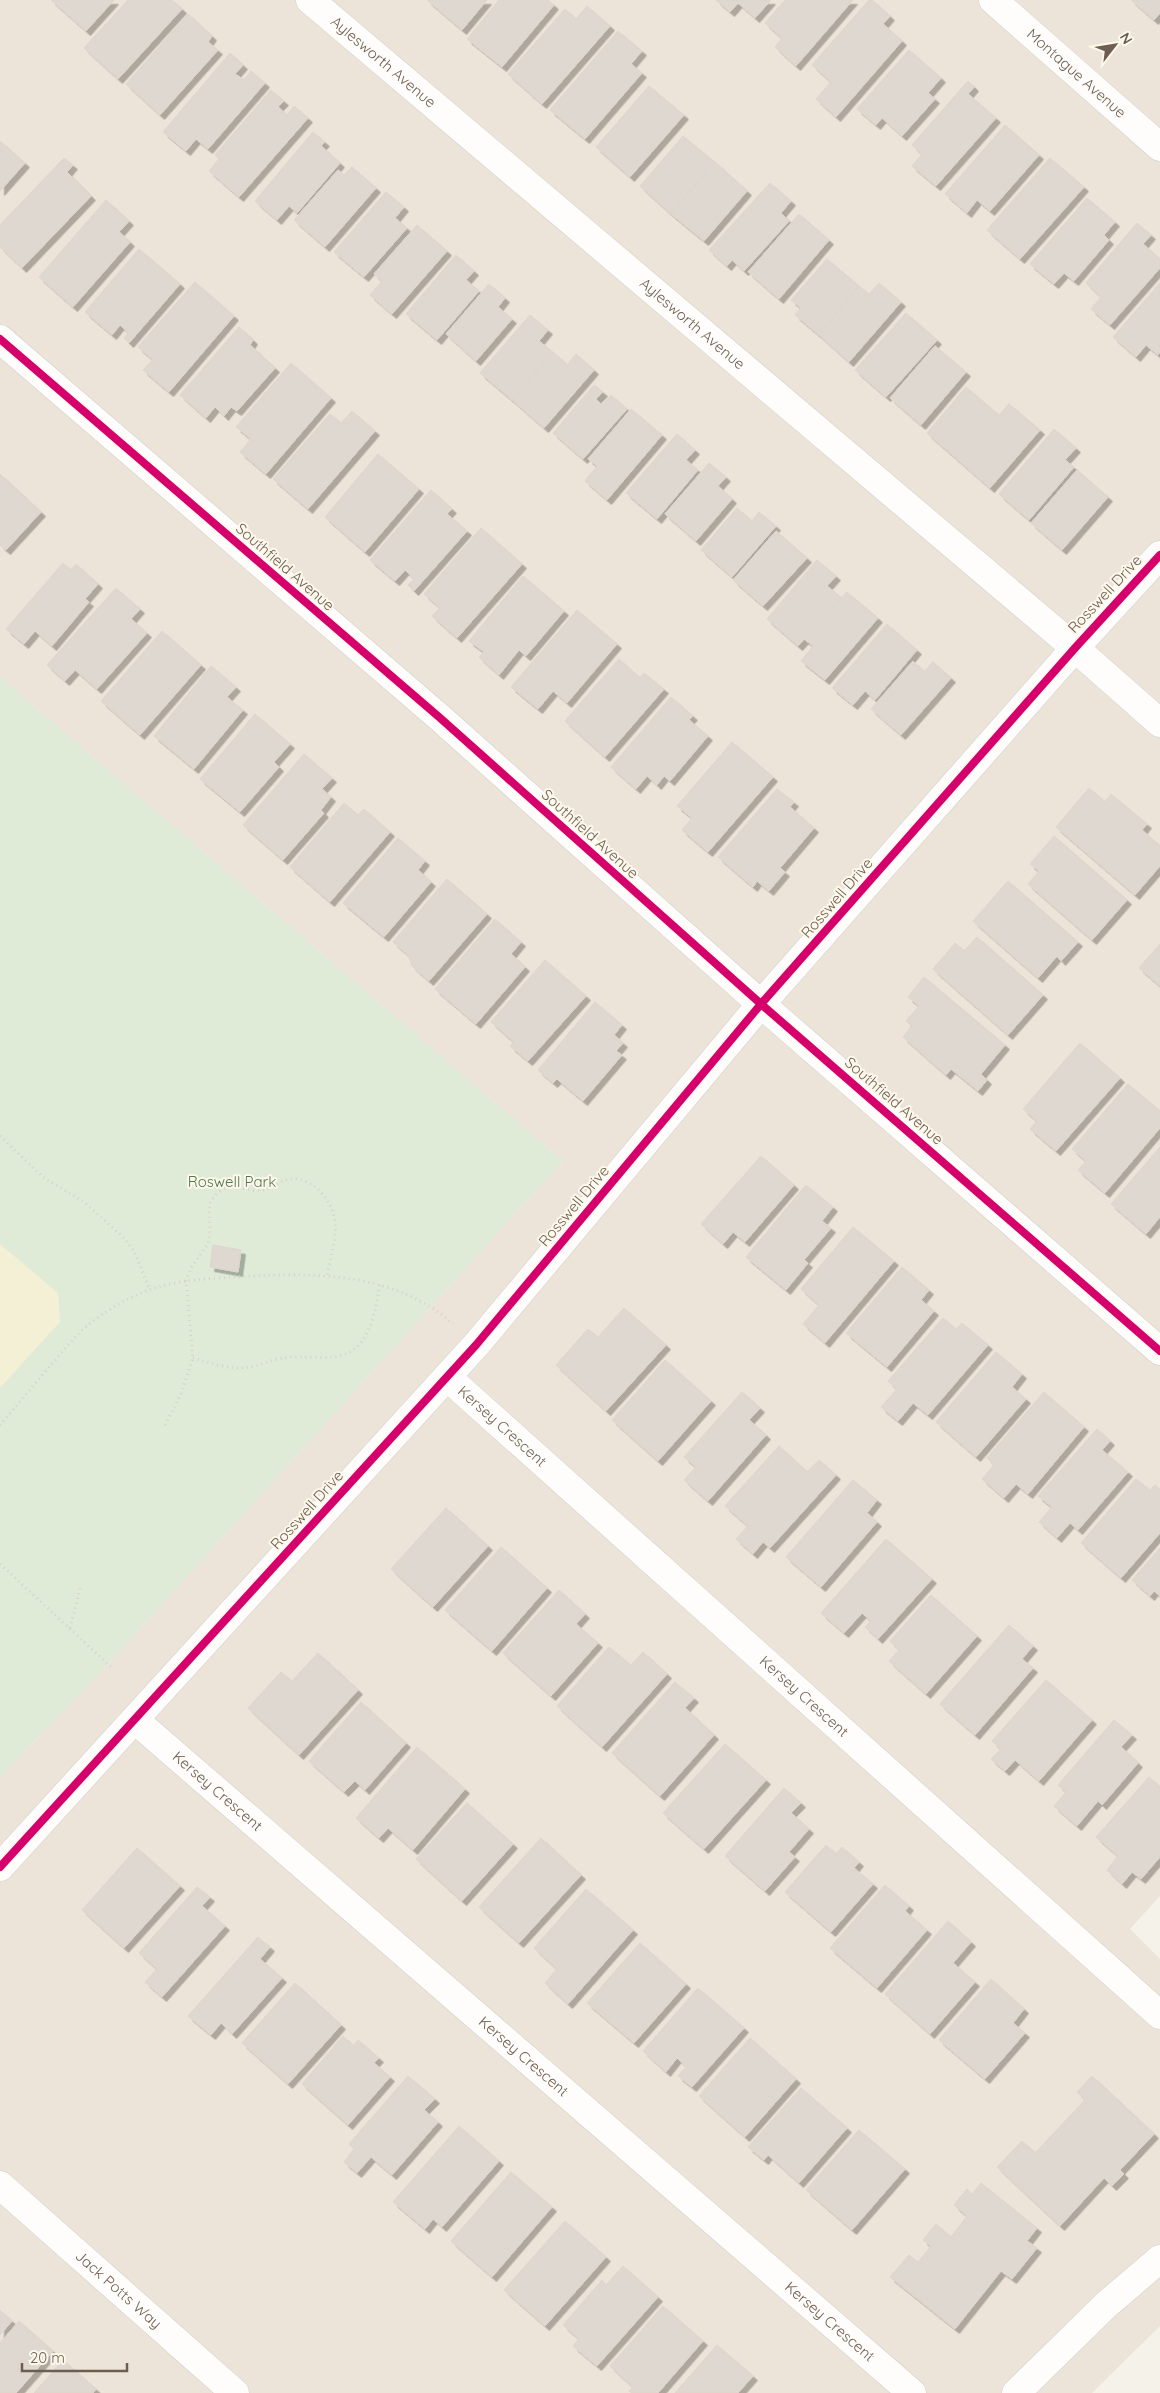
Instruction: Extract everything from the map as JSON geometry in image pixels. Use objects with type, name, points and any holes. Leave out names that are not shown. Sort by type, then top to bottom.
[{"type":"street","name":"Aylesworth Avenue","points":[[310,0],[1160,723]]},
{"type":"street","name":"Montague Avenue","points":[[993,0],[1160,147]]},
{"type":"street","name":"Southfield Avenue","points":[[0,339],[439,717],[761,1004],[1160,1351]]},
{"type":"street","name":"Rosswell Drive","points":[[0,1867],[447,1377],[761,1004],[1074,648],[1160,555]]},
{"type":"street","name":"Kersey Crescent","points":[[447,1377],[1160,2014]]},
{"type":"street","name":"Kersey Crescent","points":[[135,1720],[912,2393]]},
{"type":"street","name":"Jack Potts Way","points":[[0,2185],[235,2393]]},
{"type":"street","points":[[1016,2393],[1107,2304],[1160,2259]]},
{"type":"path","points":[[0,1136],[43,1177],[84,1202],[122,1236],[134,1251],[150,1290]]},
{"type":"path","points":[[165,1425],[180,1394],[193,1358],[186,1280],[191,1268],[208,1244],[210,1233],[209,1204],[218,1192],[238,1186],[262,1190],[292,1179],[314,1185],[332,1207],[336,1220],[336,1235],[327,1275]]},
{"type":"path","points":[[0,1425],[75,1337],[95,1319],[124,1301],[150,1290],[186,1280],[281,1274],[327,1275],[380,1285],[436,1309],[455,1326]]},
{"type":"path","points":[[193,1358],[242,1368],[282,1358],[330,1357],[345,1354],[364,1338],[372,1319],[380,1285]]},
{"type":"path","points":[[0,1564],[112,1667]]},
{"type":"path","points":[[70,1628],[80,1585]]},
{"type":"shaded area","points":[[0,0],[1160,0],[1160,1896],[1130,1929],[1160,1959],[1160,2326],[1092,2393],[0,2393],[0,1778],[108,1664],[563,1161],[0,677]]},
{"type":"green space","name":"Roswell Park","points":[[0,677],[563,1161],[108,1664],[0,1778]]},
{"type":"sand","points":[[0,1244],[58,1293],[60,1322],[0,1388]]},
{"type":"building","points":[[51,0],[114,0],[86,31]]},
{"type":"building","points":[[128,0],[172,0],[182,9],[118,79],[84,48]]},
{"type":"building","points":[[427,0],[487,0],[462,30]]},
{"type":"building","points":[[499,0],[548,0],[554,5],[502,67],[467,39]]},
{"type":"building","points":[[716,0],[771,0],[755,18],[738,3],[730,12]]},
{"type":"building","points":[[785,0],[853,0],[796,66],[775,47],[782,38],[765,23]]},
{"type":"building","points":[[869,0],[872,0],[890,16],[883,24],[902,41],[836,117],[816,99],[831,82],[812,65]]},
{"type":"building","points":[[1131,0],[1160,0],[1160,13],[1154,20]]},
{"type":"building","points":[[587,6],[610,26],[542,104],[508,74],[565,9],[576,19]]},
{"type":"building","points":[[188,14],[212,36],[208,42],[218,50],[160,115],[126,84]]},
{"type":"building","points":[[618,31],[642,51],[631,64],[642,73],[585,139],[550,110]]},
{"type":"building","points":[[909,50],[941,78],[928,93],[935,99],[902,136],[882,118],[876,125],[857,109]]},
{"type":"building","points":[[230,53],[243,65],[235,74],[244,80],[251,71],[265,83],[208,149],[196,139],[186,151],[163,132]]},
{"type":"building","points":[[968,81],[974,87],[968,94],[996,118],[936,186],[912,166],[922,154],[912,145]]},
{"type":"building","points":[[649,86],[684,115],[630,177],[596,147]]},
{"type":"building","points":[[271,90],[284,101],[278,107],[287,115],[294,106],[308,118],[239,197],[209,171],[219,159],[215,155]]},
{"type":"building","points":[[1005,125],[1039,155],[990,211],[977,200],[967,213],[945,194]]},
{"type":"building","points":[[313,132],[325,142],[321,146],[340,163],[297,213],[289,206],[277,220],[255,201]]},
{"type":"building","points":[[683,136],[715,162],[671,214],[640,186]]},
{"type":"building","points":[[0,141],[25,163],[0,191]]},
{"type":"building","points":[[64,158],[73,165],[67,172],[91,196],[22,268],[0,247],[0,225]]},
{"type":"building","points":[[1050,158],[1084,187],[1020,259],[987,230]]},
{"type":"building","points":[[715,162],[747,191],[704,241],[671,214]]},
{"type":"building","points":[[352,167],[376,188],[325,247],[294,220],[338,170],[344,175]]},
{"type":"building","points":[[770,183],[791,201],[781,213],[789,221],[744,271],[732,260],[727,266],[709,250]]},
{"type":"building","points":[[386,192],[404,207],[395,218],[407,228],[364,277],[334,252]]},
{"type":"building","points":[[1087,198],[1115,222],[1104,235],[1109,240],[1074,281],[1064,273],[1054,284],[1030,264]]},
{"type":"building","points":[[106,200],[129,221],[119,232],[130,242],[73,307],[39,277]]},
{"type":"building","points":[[799,214],[829,240],[779,299],[748,272]]},
{"type":"building","points":[[1137,223],[1151,235],[1143,244],[1160,259],[1160,268],[1110,325],[1091,309],[1101,297],[1086,283]]},
{"type":"building","points":[[417,225],[447,251],[392,314],[370,295],[382,281],[374,274]]},
{"type":"building","points":[[139,249],[180,284],[129,343],[124,338],[129,333],[120,325],[112,335],[85,312]]},
{"type":"building","points":[[456,255],[474,271],[466,280],[479,291],[437,340],[406,314]]},
{"type":"building","points":[[827,259],[859,286],[819,335],[795,315],[801,308],[791,300]]},
{"type":"building","points":[[195,282],[234,316],[169,392],[143,370],[153,360],[138,347]]},
{"type":"building","points":[[879,283],[901,302],[849,362],[819,335],[859,286],[869,294]]},
{"type":"building","points":[[1160,283],[1160,352],[1158,355],[1146,345],[1136,357],[1113,337]]},
{"type":"building","points":[[489,284],[505,298],[498,307],[512,319],[476,361],[446,334]]},
{"type":"building","points":[[906,313],[937,340],[886,397],[855,370]]},
{"type":"building","points":[[530,315],[548,330],[539,341],[553,352],[512,400],[480,373]]},
{"type":"building","points":[[239,327],[253,340],[250,345],[275,368],[237,411],[231,407],[224,416],[215,407],[206,418],[180,395]]},
{"type":"building","points":[[935,346],[966,372],[921,425],[890,398]]},
{"type":"building","points":[[553,352],[567,365],[576,354],[594,370],[544,428],[512,400]]},
{"type":"building","points":[[291,363],[331,398],[266,474],[240,452],[251,439],[236,427]]},
{"type":"building","points":[[594,385],[603,392],[596,399],[602,405],[611,395],[627,409],[583,459],[553,433]]},
{"type":"building","points":[[966,387],[999,415],[1009,404],[1040,430],[990,488],[927,433]]},
{"type":"building","points":[[631,409],[662,435],[607,500],[585,481],[597,466],[588,459]]},
{"type":"building","points":[[352,411],[375,431],[308,509],[273,479],[330,414],[341,423]]},
{"type":"building","points":[[1054,429],[1076,448],[1065,460],[1074,467],[1029,520],[999,494]]},
{"type":"building","points":[[677,434],[695,450],[686,460],[698,470],[657,519],[626,493]]},
{"type":"building","points":[[378,454],[419,489],[365,552],[325,517]]},
{"type":"building","points":[[709,463],[726,477],[718,486],[732,499],[696,541],[665,514]]},
{"type":"building","points":[[1077,470],[1108,497],[1062,550],[1031,523]]},
{"type":"building","points":[[0,474],[41,512],[6,550],[0,545]]},
{"type":"building","points":[[431,490],[452,509],[447,514],[467,531],[414,591],[408,585],[414,579],[405,570],[395,581],[370,560]]},
{"type":"building","points":[[737,508],[752,521],[759,512],[776,526],[732,577],[701,550]]},
{"type":"building","points":[[481,528],[522,564],[457,638],[432,616],[440,608],[424,594]]},
{"type":"building","points":[[776,531],[807,558],[763,606],[733,580]]},
{"type":"building","points":[[817,560],[836,576],[827,586],[842,598],[798,646],[767,619]]},
{"type":"building","points":[[63,563],[71,570],[76,564],[98,584],[85,599],[89,602],[52,646],[35,631],[24,644],[6,629]]},
{"type":"building","points":[[523,576],[564,611],[526,656],[519,650],[499,675],[479,657],[484,652],[469,641]]},
{"type":"building","points":[[116,588],[140,609],[131,619],[147,633],[97,689],[75,670],[65,681],[47,665]]},
{"type":"building","points":[[847,592],[878,618],[825,680],[801,661],[813,646],[804,639]]},
{"type":"building","points":[[577,610],[617,644],[567,703],[553,691],[538,709],[511,687]]},
{"type":"building","points":[[887,624],[917,650],[875,700],[865,691],[853,705],[832,688]]},
{"type":"building","points":[[162,631],[201,665],[140,735],[101,701]]},
{"type":"building","points":[[619,659],[640,678],[644,673],[664,689],[605,757],[565,721]]},
{"type":"building","points":[[913,661],[924,672],[933,662],[951,678],[901,735],[871,709]]},
{"type":"building","points":[[211,666],[236,687],[227,697],[243,710],[194,769],[154,736]]},
{"type":"building","points":[[671,697],[693,716],[689,720],[708,736],[670,781],[664,776],[657,785],[647,776],[636,789],[611,767]]},
{"type":"building","points":[[255,714],[290,744],[274,762],[279,767],[240,812],[200,779]]},
{"type":"building","points":[[732,742],[773,777],[708,852],[682,830],[692,818],[677,806]]},
{"type":"building","points":[[304,754],[332,778],[322,789],[331,797],[321,810],[324,813],[283,860],[243,825]]},
{"type":"building","points":[[1089,788],[1105,802],[1111,794],[1147,824],[1142,830],[1160,846],[1160,866],[1135,895],[1056,827]]},
{"type":"building","points":[[777,789],[794,802],[790,807],[814,828],[780,868],[785,872],[769,891],[757,881],[753,887],[718,857]]},
{"type":"building","points":[[344,803],[358,815],[364,809],[390,832],[330,902],[290,867]]},
{"type":"building","points":[[1054,836],[1127,900],[1092,940],[1028,884],[1039,871],[1030,864]]},
{"type":"building","points":[[398,838],[425,861],[418,870],[431,882],[384,937],[343,903]]},
{"type":"building","points":[[447,879],[487,914],[429,981],[412,966],[409,956],[393,942]]},
{"type":"building","points":[[1008,881],[1078,942],[1061,961],[1057,956],[1038,978],[973,921]]},
{"type":"building","points":[[495,919],[521,942],[511,954],[525,967],[476,1024],[435,989]]},
{"type":"building","points":[[977,937],[1043,995],[1008,1035],[933,969],[955,943],[964,951]]},
{"type":"building","points":[[1160,944],[1160,986],[1139,968]]},
{"type":"building","points":[[545,960],[586,996],[528,1061],[510,1046],[514,1042],[491,1022]]},
{"type":"building","points":[[924,977],[1005,1045],[981,1074],[987,1080],[978,1091],[951,1069],[946,1075],[903,1037],[912,1026],[906,1021],[919,1006],[908,997]]},
{"type":"building","points":[[595,1002],[622,1025],[614,1035],[623,1043],[616,1051],[622,1055],[583,1101],[557,1079],[553,1083],[538,1070]]},
{"type":"building","points":[[1080,1043],[1120,1078],[1056,1151],[1030,1129],[1037,1121],[1023,1109]]},
{"type":"building","points":[[1128,1084],[1160,1111],[1160,1128],[1105,1193],[1078,1170],[1086,1161],[1072,1149]]},
{"type":"building","points":[[1160,1147],[1160,1217],[1146,1234],[1111,1204]]},
{"type":"building","points":[[761,1156],[794,1185],[745,1242],[733,1232],[723,1244],[701,1224]]},
{"type":"building","points":[[806,1185],[833,1207],[822,1221],[831,1228],[804,1260],[808,1263],[786,1290],[746,1257]]},
{"type":"building","points":[[853,1227],[894,1261],[825,1343],[803,1324],[819,1305],[801,1289]]},
{"type":"building","points":[[213,1245],[241,1250],[238,1272],[210,1267]]},
{"type":"building","points":[[902,1267],[929,1290],[921,1300],[934,1311],[887,1367],[846,1333]]},
{"type":"building","points":[[624,1308],[666,1345],[606,1411],[556,1365],[588,1329],[598,1337]]},
{"type":"building","points":[[943,1318],[956,1329],[962,1323],[988,1345],[928,1415],[913,1403],[898,1421],[881,1407],[897,1389],[888,1381]]},
{"type":"building","points":[[996,1352],[1022,1374],[1012,1387],[1026,1399],[976,1457],[936,1422]]},
{"type":"building","points":[[665,1360],[711,1401],[658,1461],[612,1420]]},
{"type":"building","points":[[742,1392],[760,1408],[749,1420],[766,1435],[708,1501],[684,1480],[696,1467],[684,1457]]},
{"type":"building","points":[[1044,1392],[1084,1427],[1028,1494],[1016,1484],[1004,1498],[982,1479],[994,1465],[987,1458]]},
{"type":"building","points":[[1097,1429],[1110,1441],[1102,1450],[1128,1472],[1078,1530],[1070,1523],[1057,1538],[1039,1522],[1052,1507],[1038,1496]]},
{"type":"building","points":[[779,1446],[807,1472],[819,1460],[836,1475],[770,1548],[763,1542],[753,1554],[736,1539],[748,1526],[725,1506]]},
{"type":"building","points":[[1136,1479],[1150,1490],[1155,1485],[1160,1489],[1160,1533],[1121,1578],[1081,1543]]},
{"type":"building","points":[[853,1480],[877,1500],[867,1513],[877,1522],[821,1587],[786,1557]]},
{"type":"building","points":[[446,1508],[488,1546],[433,1607],[391,1569]]},
{"type":"building","points":[[886,1539],[932,1579],[878,1639],[865,1627],[871,1621],[862,1613],[844,1633],[821,1613]]},
{"type":"building","points":[[501,1547],[547,1588],[492,1651],[445,1610]]},
{"type":"building","points":[[1160,1548],[1160,1596],[1154,1591],[1150,1596],[1132,1580]]},
{"type":"building","points":[[559,1590],[585,1614],[576,1624],[598,1643],[551,1696],[503,1653]]},
{"type":"building","points":[[931,1595],[977,1636],[926,1694],[889,1661],[899,1650],[890,1641]]},
{"type":"building","points":[[1009,1625],[1033,1646],[1022,1659],[1033,1668],[975,1735],[940,1704]]},
{"type":"building","points":[[609,1647],[631,1665],[643,1652],[667,1674],[602,1747],[557,1706]]},
{"type":"building","points":[[318,1653],[358,1690],[299,1755],[248,1708],[281,1672],[292,1681]]},
{"type":"building","points":[[1046,1680],[1092,1720],[1039,1781],[1015,1760],[1005,1771],[991,1759],[1001,1749],[992,1741]]},
{"type":"building","points":[[675,1682],[694,1698],[685,1708],[714,1735],[660,1796],[612,1753]]},
{"type":"building","points":[[361,1702],[406,1743],[365,1790],[355,1781],[344,1792],[309,1761]]},
{"type":"building","points":[[1114,1720],[1132,1735],[1121,1747],[1138,1763],[1102,1805],[1098,1801],[1077,1826],[1054,1806],[1066,1792],[1058,1785]]},
{"type":"building","points":[[725,1744],[766,1780],[704,1849],[663,1813]]},
{"type":"building","points":[[417,1747],[465,1789],[413,1850],[388,1828],[379,1838],[356,1818]]},
{"type":"building","points":[[1149,1777],[1160,1787],[1160,1857],[1141,1879],[1132,1872],[1122,1884],[1107,1870],[1118,1856],[1096,1837]]},
{"type":"building","points":[[784,1788],[801,1803],[791,1813],[809,1829],[789,1852],[795,1857],[765,1891],[725,1856]]},
{"type":"building","points":[[467,1803],[513,1844],[462,1901],[416,1859]]},
{"type":"building","points":[[541,1838],[581,1875],[519,1943],[479,1907]]},
{"type":"building","points":[[826,1845],[836,1854],[842,1847],[859,1862],[854,1868],[873,1884],[831,1932],[785,1892]]},
{"type":"building","points":[[137,1848],[180,1886],[124,1948],[82,1910]]},
{"type":"building","points":[[885,1885],[909,1906],[905,1911],[927,1930],[877,1988],[830,1948]]},
{"type":"building","points":[[197,1887],[210,1897],[202,1906],[225,1926],[162,1997],[145,1982],[157,1969],[139,1953]]},
{"type":"building","points":[[586,1889],[633,1930],[568,2004],[545,1983],[557,1969],[534,1948]]},
{"type":"building","points":[[948,1921],[971,1942],[953,1963],[975,1982],[930,2034],[885,1994]]},
{"type":"building","points":[[258,1937],[270,1947],[260,1959],[282,1978],[232,2034],[221,2023],[211,2035],[188,2016]]},
{"type":"building","points":[[640,1943],[686,1984],[634,2043],[587,2003]]},
{"type":"building","points":[[991,1979],[1024,2009],[1013,2023],[1025,2033],[985,2079],[939,2040]]},
{"type":"building","points":[[295,1983],[341,2025],[288,2084],[242,2043]]},
{"type":"building","points":[[698,1988],[744,2028],[692,2087],[678,2076],[686,2067],[677,2058],[666,2072],[643,2051]]},
{"type":"building","points":[[343,2036],[353,2046],[358,2040],[379,2058],[374,2063],[390,2077],[348,2125],[302,2084]]},
{"type":"building","points":[[750,2038],[796,2079],[745,2137],[699,2096]]},
{"type":"building","points":[[408,2076],[435,2099],[424,2110],[438,2122],[392,2175],[371,2157],[357,2173],[344,2162],[354,2149],[349,2144]]},
{"type":"building","points":[[1092,2076],[1154,2134],[1120,2170],[1124,2174],[1112,2186],[1104,2178],[1060,2226],[997,2167],[1022,2141],[1035,2153],[1085,2100],[1077,2092]]},
{"type":"building","points":[[801,2088],[847,2128],[799,2183],[768,2155],[764,2160],[748,2147]]},
{"type":"building","points":[[459,2126],[499,2161],[442,2227],[433,2219],[425,2229],[393,2202]]},
{"type":"building","points":[[859,2130],[905,2169],[852,2230],[806,2190]]},
{"type":"building","points":[[511,2172],[552,2207],[492,2277],[451,2241]]},
{"type":"building","points":[[981,2183],[1037,2228],[1027,2241],[1037,2248],[1012,2279],[1001,2271],[955,2329],[890,2277],[909,2255],[918,2262],[931,2246],[923,2240],[936,2224],[951,2237],[967,2216],[954,2205],[967,2189],[972,2194]]},
{"type":"building","points":[[565,2221],[606,2257],[545,2326],[504,2290]]},
{"type":"building","points":[[623,2266],[658,2297],[597,2366],[573,2346],[579,2339],[563,2325],[602,2280],[606,2285]]},
{"type":"building","points":[[663,2306],[703,2341],[658,2393],[632,2393],[629,2391],[633,2387],[610,2366]]},
{"type":"building","points":[[0,2310],[12,2321],[0,2335]]},
{"type":"building","points":[[19,2321],[53,2351],[16,2393],[0,2393],[0,2343]]},
{"type":"building","points":[[717,2345],[753,2376],[738,2393],[675,2393]]},
{"type":"building","points":[[63,2360],[96,2389],[93,2393],[34,2393]]},
{"type":"cycle path","points":[[0,339],[439,717],[761,1004],[1160,1351]]},
{"type":"cycle path","points":[[0,1867],[476,1345],[761,1004],[1075,648],[1160,555]]}]
